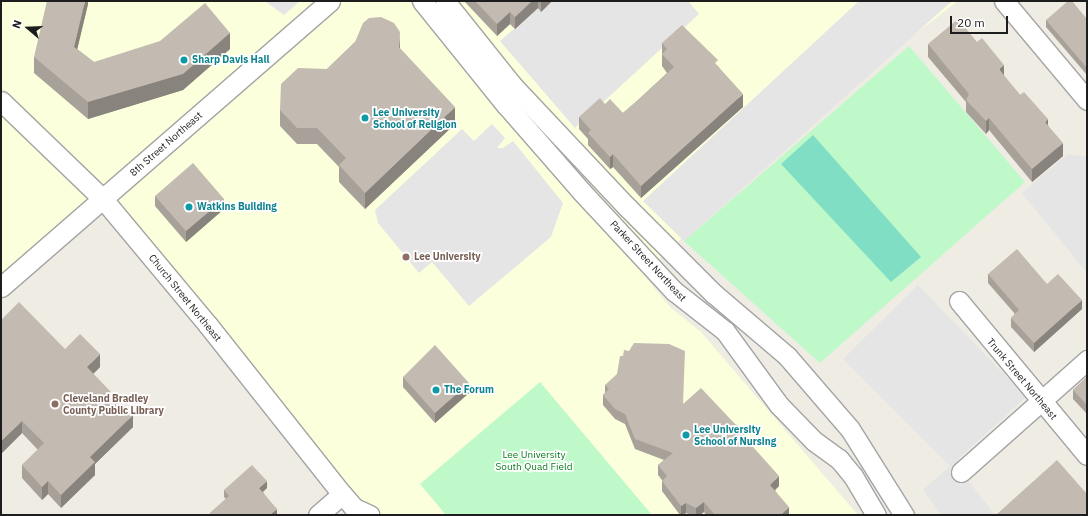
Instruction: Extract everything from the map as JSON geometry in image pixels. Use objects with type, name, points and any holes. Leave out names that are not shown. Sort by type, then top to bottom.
[{"type":"street","name":"8th Street Northeast","points":[[1,287],[330,1]]},
{"type":"street","name":"Parker Street Northeast","points":[[422,1],[506,105],[576,185],[674,291],[725,331],[779,405],[814,441],[838,459],[853,476],[876,515]]},
{"type":"street","points":[[445,1],[512,85],[648,229],[713,293],[787,356],[850,429],[904,515]]},
{"type":"street","points":[[1004,1],[1087,100]]},
{"type":"street","name":"Church Street Northeast","points":[[1,101],[103,199],[208,325],[355,508]]},
{"type":"street","name":"Trunk Street Northeast","points":[[958,301],[1087,455]]},
{"type":"street","points":[[961,472],[1087,360]]},
{"type":"street","points":[[318,515],[355,508]]},
{"type":"shaded area","name":"Lee University","points":[[1,1],[958,1],[911,37],[727,196],[643,274],[670,307],[701,332],[858,515],[355,515],[103,199],[1,287]]},
{"type":"shaded area","points":[[265,1],[300,1],[284,15]]},
{"type":"shaded area","points":[[546,1],[688,1],[699,14],[575,128],[500,41]]},
{"type":"shaded area","points":[[859,1],[952,1],[684,241],[643,201]]},
{"type":"shaded area","points":[[492,124],[505,138],[497,148],[503,148],[513,141],[563,203],[551,237],[469,306],[432,262],[419,273],[378,223],[375,210],[462,129],[474,141]]},
{"type":"shaded area","points":[[1068,154],[1087,157],[1087,273],[1022,193]]},
{"type":"shaded area","points":[[918,285],[1026,397],[958,459],[966,478],[995,515],[941,515],[923,490],[950,466],[843,359]]},
{"type":"green space","points":[[909,46],[1025,182],[820,363],[684,241]]},
{"type":"green space","points":[[813,135],[921,257],[891,282],[781,164]]},
{"type":"green space","name":"Lee University South Quad Field","points":[[540,382],[652,515],[446,515],[420,484]]},
{"type":"building","name":"Sharp Davis Hall","points":[[47,1],[85,1],[74,47],[94,62],[160,41],[205,3],[230,33],[183,74],[88,102],[34,57]]},
{"type":"building","points":[[475,1],[532,1],[515,17],[510,12],[497,24]]},
{"type":"building","points":[[1068,1],[1072,1],[1087,19],[1087,68],[1046,20]]},
{"type":"building","name":"Lee University School of Religion","points":[[381,17],[394,23],[400,32],[399,47],[455,107],[365,193],[339,165],[346,158],[317,128],[297,128],[280,110],[281,84],[298,68],[327,69],[355,42],[363,23],[369,18]]},
{"type":"building","points":[[958,19],[977,42],[982,38],[1004,65],[999,69],[1020,95],[1024,92],[1048,119],[1045,122],[1063,143],[1032,169],[989,118],[986,121],[966,100],[969,94],[928,44]]},
{"type":"building","points":[[682,25],[718,60],[715,63],[743,94],[641,186],[613,154],[610,157],[588,133],[591,130],[579,117],[600,98],[605,104],[610,99],[623,113],[638,100],[674,67],[662,54],[667,49],[662,43]]},
{"type":"building","name":"Watkins Building","points":[[193,163],[224,199],[186,231],[155,196]]},
{"type":"building","points":[[1017,249],[1047,284],[1058,274],[1082,300],[1034,343],[1011,318],[1019,310],[988,274]]},
{"type":"building","name":"Cleveland Bradley County Public Library","points":[[19,302],[65,349],[80,334],[100,354],[87,367],[133,415],[90,457],[95,462],[61,495],[48,481],[42,487],[22,465],[44,443],[22,421],[1,441],[1,320]]},
{"type":"building","name":"Lee University School of Nursing","points":[[634,343],[669,344],[685,351],[683,404],[701,388],[735,424],[741,427],[746,439],[779,476],[770,485],[789,507],[781,515],[715,515],[704,502],[696,508],[686,503],[681,506],[662,481],[667,476],[658,465],[673,453],[635,439],[625,414],[615,409],[603,395],[609,389],[605,385],[617,374],[620,356],[623,356],[624,350],[629,351]]},
{"type":"building","name":"The Forum","points":[[435,345],[469,383],[435,413],[403,377]]},
{"type":"building","points":[[1087,377],[1087,405],[1073,390]]},
{"type":"building","points":[[1057,460],[1087,494],[1087,515],[997,514]]},
{"type":"building","points":[[252,465],[267,481],[259,488],[277,509],[270,515],[211,515],[210,513],[229,496],[224,490]]},
{"type":"place","name":"Sharp Davis Hall","points":[[184,60]]},
{"type":"place","name":"Lee University School of Religion","points":[[365,118]]},
{"type":"place","name":"Watkins Building","points":[[189,207]]},
{"type":"place","name":"Lee University","points":[[406,257]]},
{"type":"place","name":"The Forum","points":[[436,390]]},
{"type":"place","name":"Cleveland Bradley County Public Library","points":[[55,404]]},
{"type":"place","name":"Lee University School of Nursing","points":[[686,435]]}]
